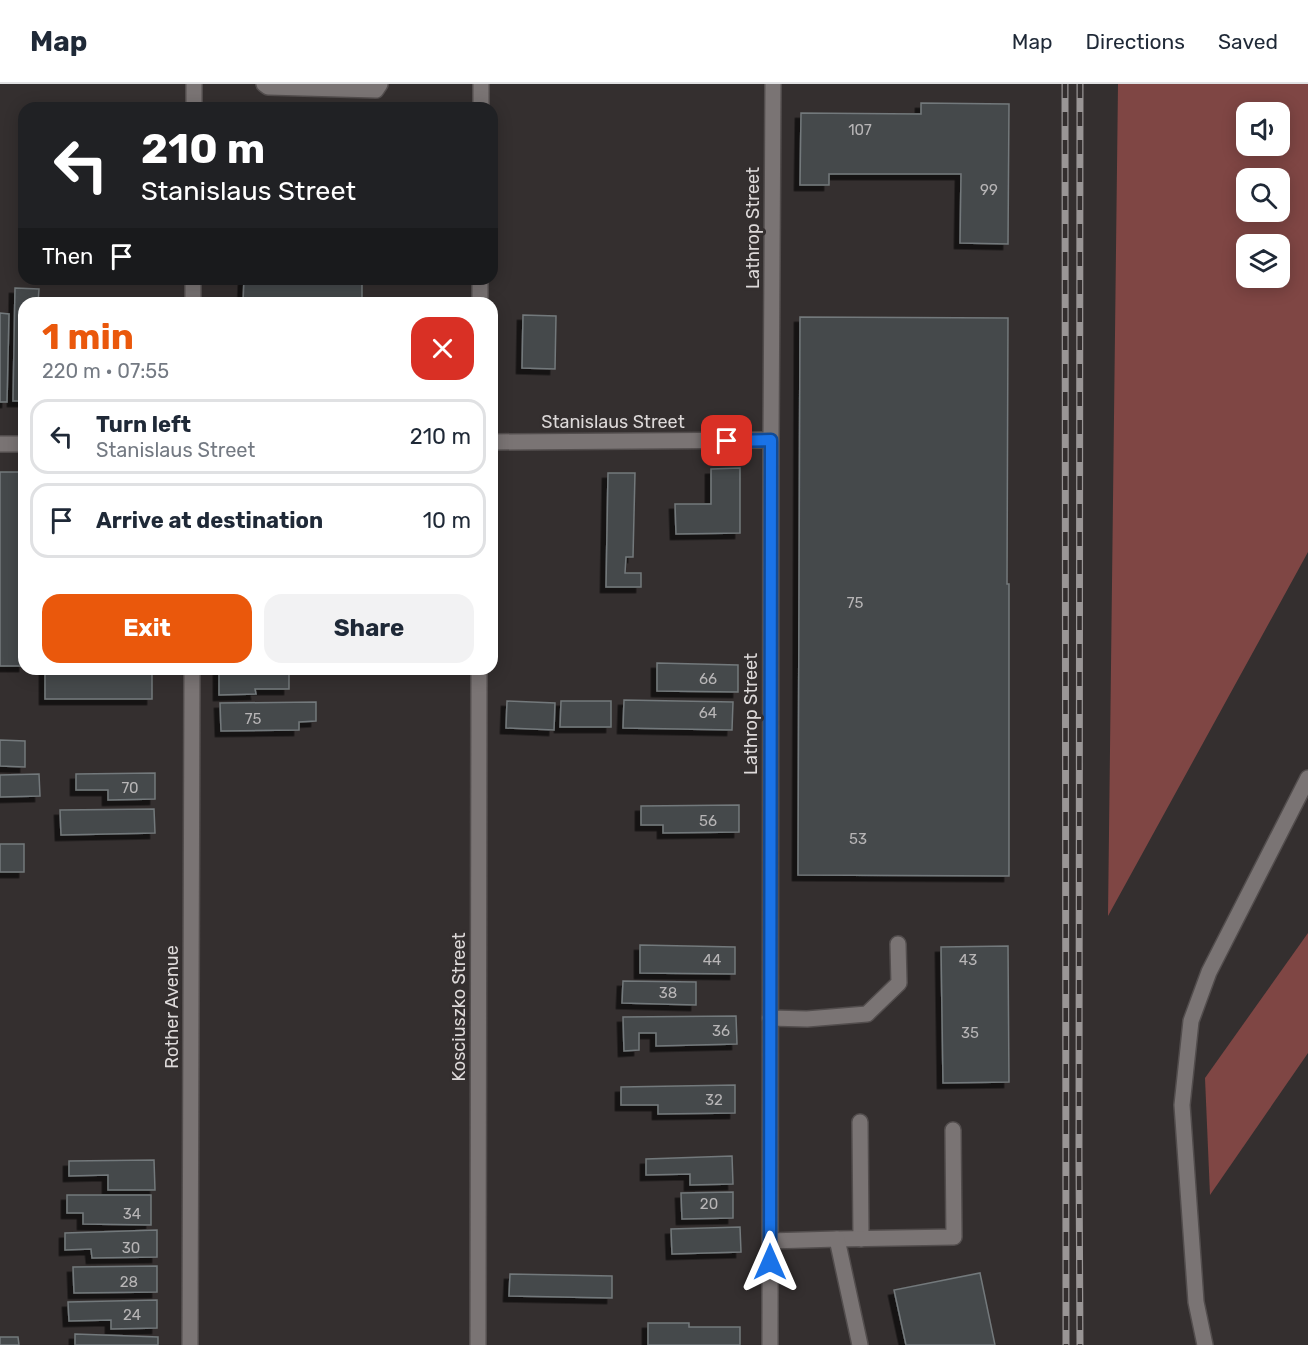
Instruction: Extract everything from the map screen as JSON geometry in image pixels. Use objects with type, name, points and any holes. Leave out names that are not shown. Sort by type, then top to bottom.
[{"type":"street","points":[[194,84],[194,102]]},
{"type":"street","points":[[264,84],[268,87],[376,90],[380,84]]},
{"type":"street","points":[[481,84],[481,102]]},
{"type":"street","name":"Lathrop Street","points":[[770,1345],[773,84]]},
{"type":"street","name":"Stanislaus Street","points":[[498,442],[771,440]]},
{"type":"street","points":[[0,444],[18,444]]},
{"type":"street","name":"Rother Avenue","points":[[190,1345],[192,675]]},
{"type":"street","name":"Kosciuszko Street","points":[[478,1345],[479,675]]},
{"type":"street","points":[[1205,1345],[1196,1302],[1182,1105],[1191,1021],[1209,972],[1308,778]]},
{"type":"street","points":[[770,1018],[807,1019],[867,1014],[899,983],[898,944]]},
{"type":"street","points":[[860,1122],[861,1239]]},
{"type":"street","points":[[770,1241],[954,1237],[953,1130]]},
{"type":"street","points":[[837,1239],[860,1345]]},
{"type":"shaded area","points":[[1118,84],[1308,84],[1308,552],[1108,916]]},
{"type":"shaded area","points":[[1308,933],[1308,1053],[1210,1195],[1205,1078]]},
{"type":"building","points":[[921,103],[1009,104],[1008,244],[960,243],[961,174],[829,174],[829,185],[800,185],[801,113],[921,114]]},
{"type":"building","points":[[244,285],[362,285],[362,297],[243,297]]},
{"type":"building","points":[[15,288],[39,289],[38,297],[18,297],[18,401],[13,401]]},
{"type":"building","points":[[0,313],[9,314],[7,402],[0,402]]},
{"type":"building","points":[[523,315],[556,316],[555,369],[522,368]]},
{"type":"building","points":[[800,317],[1008,318],[1009,876],[798,875]]},
{"type":"building","points":[[740,468],[740,533],[676,534],[675,504],[711,504],[711,469]]},
{"type":"building","points":[[0,472],[18,472],[18,666],[0,666]]},
{"type":"building","points":[[608,473],[635,473],[633,557],[626,557],[625,573],[641,573],[641,587],[606,587]]},
{"type":"building","points":[[657,663],[738,665],[738,692],[657,691]]},
{"type":"building","points":[[45,675],[152,675],[152,699],[45,699]]},
{"type":"building","points":[[219,675],[289,675],[289,689],[255,689],[256,694],[219,695]]},
{"type":"building","points":[[624,700],[733,702],[732,730],[623,728]]},
{"type":"building","points":[[507,701],[555,703],[554,730],[506,728]]},
{"type":"building","points":[[561,701],[611,701],[611,727],[560,727]]},
{"type":"building","points":[[316,702],[316,721],[299,722],[299,730],[221,731],[220,703]]},
{"type":"building","points":[[0,740],[25,741],[25,767],[0,766]]},
{"type":"building","points":[[155,773],[155,799],[108,800],[108,790],[76,790],[76,774]]},
{"type":"building","points":[[39,774],[40,796],[0,797],[0,775]]},
{"type":"building","points":[[739,805],[739,832],[663,833],[663,825],[641,825],[641,806]]},
{"type":"building","points":[[154,809],[155,833],[61,835],[60,810]]},
{"type":"building","points":[[0,844],[24,844],[24,872],[0,872]]},
{"type":"building","points":[[640,945],[735,947],[735,974],[640,973]]},
{"type":"building","points":[[1008,946],[1009,1082],[943,1083],[941,947]]},
{"type":"building","points":[[623,981],[696,982],[696,1005],[622,1003]]},
{"type":"building","points":[[736,1016],[737,1044],[656,1046],[656,1033],[639,1033],[639,1050],[624,1051],[623,1017]]},
{"type":"building","points":[[735,1085],[735,1113],[658,1114],[658,1105],[621,1105],[621,1087]]},
{"type":"building","points":[[732,1156],[733,1184],[690,1185],[690,1174],[646,1175],[646,1159]]},
{"type":"building","points":[[154,1160],[155,1190],[108,1190],[108,1175],[69,1176],[69,1161]]},
{"type":"building","points":[[733,1192],[733,1218],[682,1219],[681,1193]]},
{"type":"building","points":[[67,1195],[151,1195],[151,1225],[83,1224],[83,1213],[67,1213]]},
{"type":"building","points":[[740,1227],[741,1252],[672,1254],[671,1229]]},
{"type":"building","points":[[157,1230],[157,1257],[92,1258],[91,1249],[65,1250],[65,1233]]},
{"type":"building","points":[[157,1266],[157,1292],[74,1293],[73,1267]]},
{"type":"building","points":[[980,1273],[995,1345],[906,1345],[894,1290]]},
{"type":"building","points":[[510,1274],[612,1276],[612,1298],[509,1296]]},
{"type":"building","points":[[157,1300],[157,1328],[111,1329],[111,1320],[69,1321],[68,1302]]},
{"type":"building","points":[[648,1323],[689,1323],[689,1327],[740,1327],[740,1345],[648,1345]]},
{"type":"building","points":[[75,1334],[158,1337],[158,1345],[75,1345]]},
{"type":"building","points":[[0,1337],[18,1337],[19,1345],[0,1345]]},
{"type":"railway","points":[[1065,84],[1066,1345]]},
{"type":"railway","points":[[1080,84],[1080,1345]]},
{"type":"route","points":[[727,441],[771,440],[770,1262]]}]
